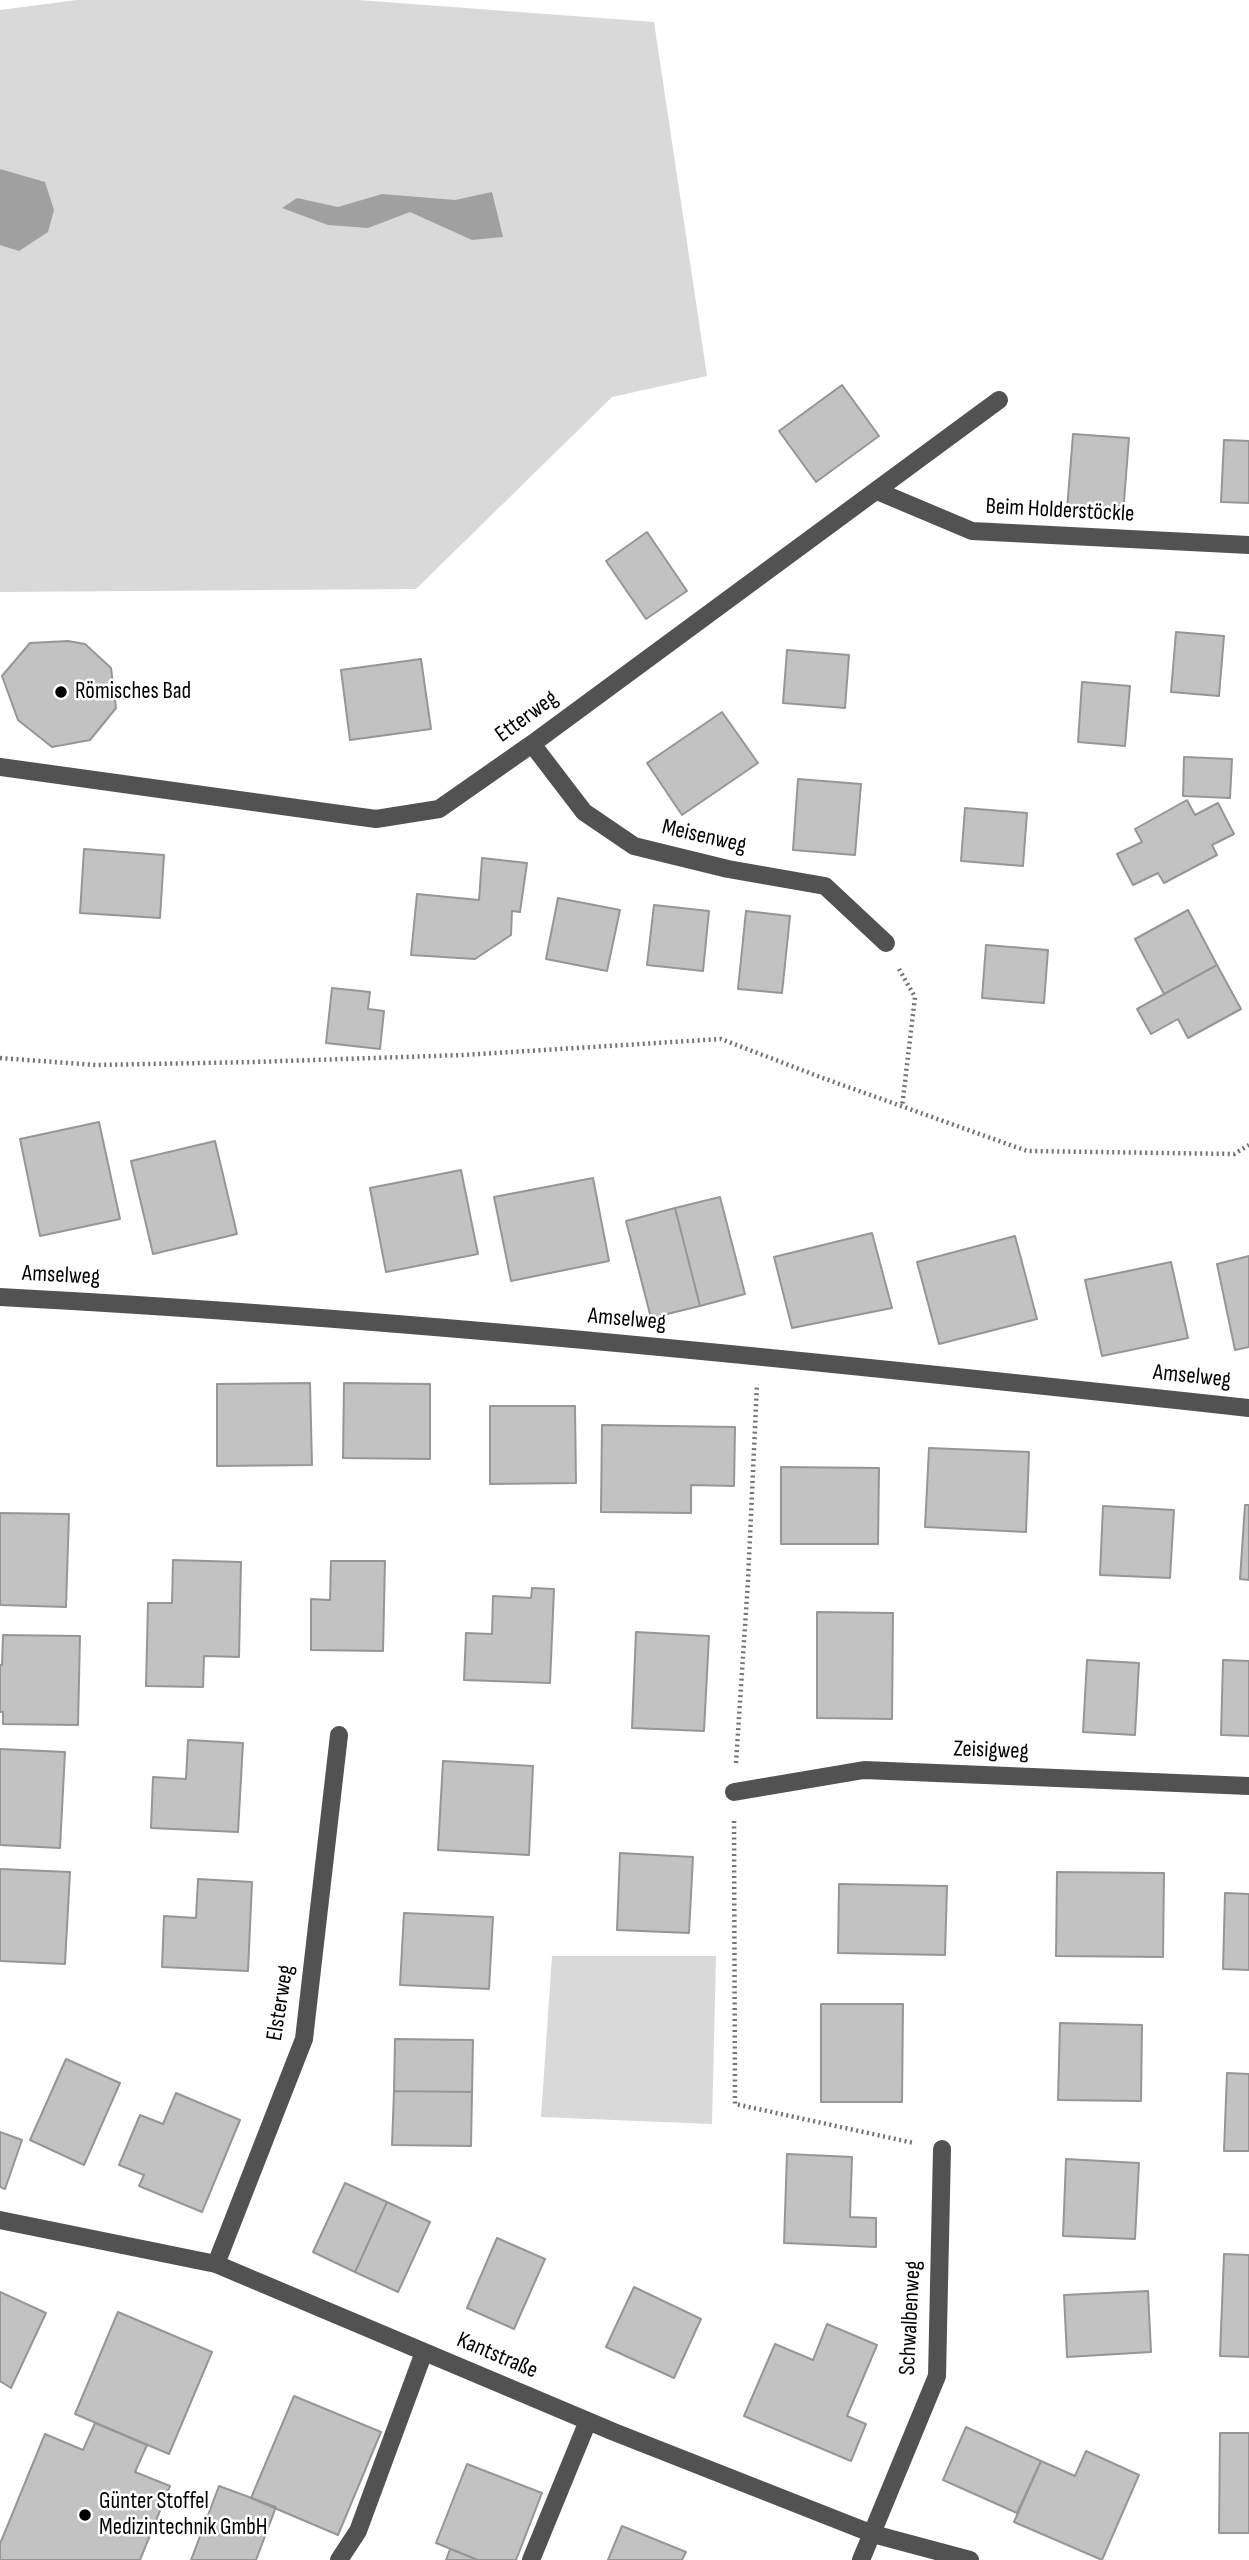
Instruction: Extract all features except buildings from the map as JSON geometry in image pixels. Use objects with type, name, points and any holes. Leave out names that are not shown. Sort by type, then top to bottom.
[{"type":"street","name":"Etterweg","points":[[0,767],[376,819],[439,809],[532,744],[999,400]]},
{"type":"street","name":"Beim Holderstöckle","points":[[877,491],[972,531],[1249,545]]},
{"type":"street","name":"Meisenweg","points":[[532,744],[584,812],[634,846],[728,869],[825,886],[886,943]]},
{"type":"street","name":"Amselweg","points":[[0,1297],[145,1305],[758,1355],[1249,1408]]},
{"type":"street","name":"Elsterweg","points":[[216,2264],[304,2039],[339,1735]]},
{"type":"street","name":"Zeisigweg","points":[[734,1792],[864,1770],[1249,1786]]},
{"type":"street","name":"Schwalbenweg","points":[[861,2560],[937,2376],[942,2149]]},
{"type":"street","name":"Kantstraße","points":[[0,2220],[216,2264],[588,2421],[873,2534],[970,2560]]},
{"type":"street","points":[[339,2560],[358,2531],[424,2352]]},
{"type":"street","points":[[531,2560],[588,2421]]},
{"type":"path","points":[[886,943],[915,997],[902,1107]]},
{"type":"path","points":[[0,1058],[96,1065],[254,1062],[463,1055],[721,1039],[1027,1151],[1234,1154],[1249,1145]]},
{"type":"shaded area","points":[[77,0],[358,0],[654,22],[707,376],[612,397],[416,589],[0,592],[0,10]]},
{"type":"shaded area","points":[[0,169],[45,182],[54,210],[48,232],[19,251],[0,245]]},
{"type":"shaded area","points":[[492,192],[503,237],[472,240],[410,212],[368,228],[328,225],[282,208],[297,198],[338,207],[382,194],[455,200]]},
{"type":"shaded area","points":[[552,1956],[716,1956],[712,2124],[541,2117]]},
{"type":"place","name":"Römisches Bad","points":[[61,692]]},
{"type":"place","name":"Günter Stoffel Medizintechnik GmbH","points":[[85,2515]]}]
